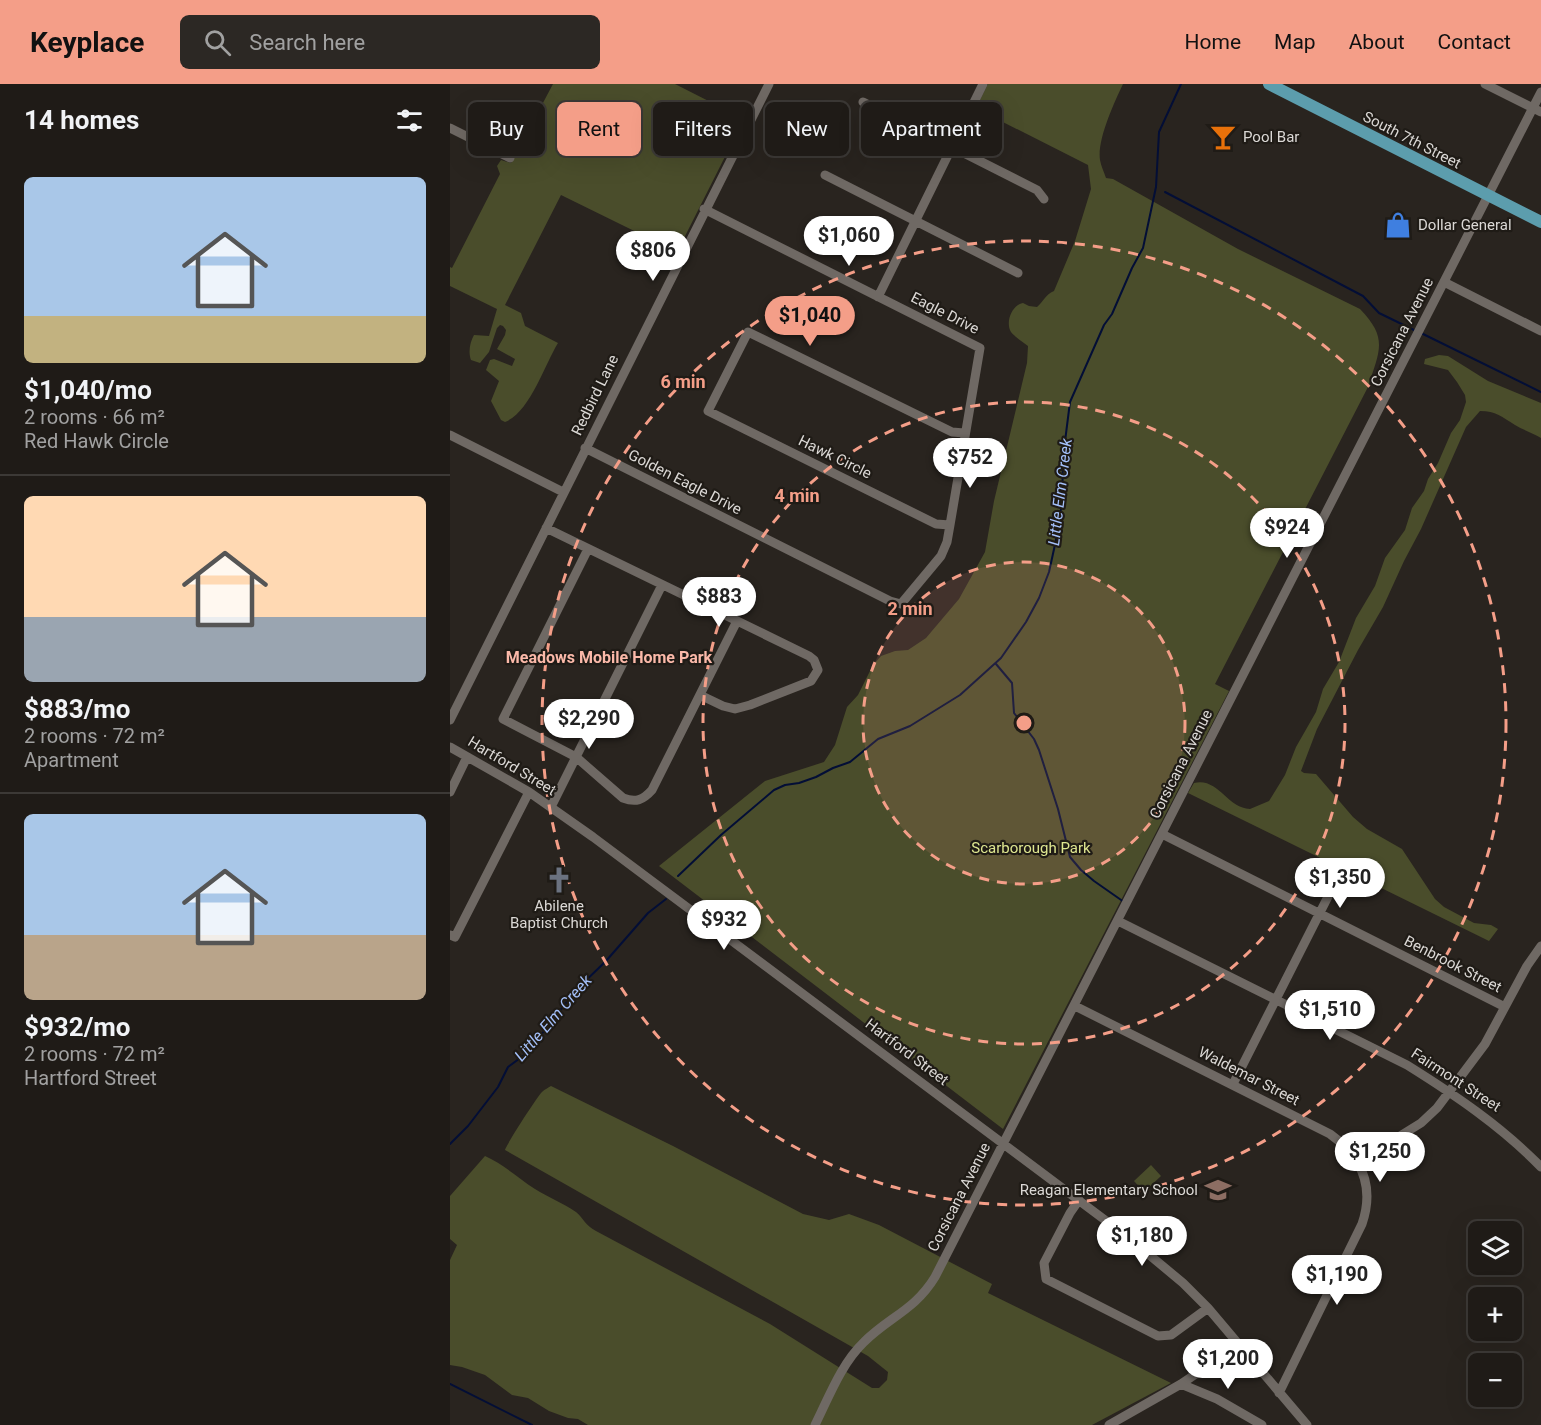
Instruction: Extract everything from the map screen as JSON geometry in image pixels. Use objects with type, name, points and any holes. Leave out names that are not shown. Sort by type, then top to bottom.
[{"type":"main road","name":"South 7th Street","points":[[1272,85],[1541,222]]},
{"type":"street","name":"Redbird Lane","points":[[450,720],[704,209],[769,84]]},
{"type":"street","points":[[974,102],[983,84]]},
{"type":"street","points":[[1485,84],[1537,110]]},
{"type":"street","name":"Corsicana Avenue","points":[[815,1425],[854,1353],[876,1332],[904,1313],[927,1290],[1075,1006],[1444,282],[1537,110],[1541,92]]},
{"type":"street","points":[[450,128],[510,158]]},
{"type":"street","points":[[878,297],[947,156]]},
{"type":"street","points":[[969,156],[1037,190],[1044,199]]},
{"type":"street","points":[[825,175],[1018,273]]},
{"type":"street","name":"Eagle Drive","points":[[704,209],[980,348],[964,433]]},
{"type":"street","points":[[1444,282],[1541,331]]},
{"type":"street","name":"Hawk Circle","points":[[950,525],[936,524],[708,411],[748,332],[952,432],[964,433]]},
{"type":"street","points":[[950,525],[964,433]]},
{"type":"street","points":[[450,435],[563,492]]},
{"type":"street","name":"Golden Eagle Drive","points":[[585,448],[890,601],[901,604],[941,556],[947,542],[950,525]]},
{"type":"street","points":[[546,528],[814,660],[818,670],[811,681],[735,709],[700,695]]},
{"type":"street","points":[[588,549],[503,719],[576,757],[623,798],[632,801],[639,800],[646,797],[652,790],[737,621]]},
{"type":"street","points":[[551,807],[662,585]]},
{"type":"street","name":"Hartford Street","points":[[450,747],[551,807],[673,895],[1079,1200],[1170,1272],[1208,1308],[1307,1425]]},
{"type":"street","points":[[450,792],[467,757]]},
{"type":"street","points":[[450,935],[455,937],[529,792]]},
{"type":"street","name":"Benbrook Street","points":[[1162,834],[1505,1007]]},
{"type":"street","points":[[1233,1084],[1340,873]]},
{"type":"street","name":"Fairmont Street","points":[[1118,921],[1407,1065],[1449,1091],[1498,1127],[1541,1167]]},
{"type":"street","points":[[1358,1162],[1421,1123],[1437,1108],[1485,1044],[1527,966],[1541,946]]},
{"type":"street","name":"Waldemar Street","points":[[1075,1006],[1330,1134],[1348,1149],[1358,1162],[1366,1186],[1367,1208],[1362,1224],[1279,1393]]},
{"type":"street","points":[[1079,1200],[1044,1263],[1046,1279],[1158,1336],[1172,1335],[1208,1308]]},
{"type":"street","points":[[1109,1425],[1181,1384],[1240,1344]]},
{"type":"street","points":[[1181,1384],[1217,1399],[1262,1425]]},
{"type":"green space","points":[[553,84],[675,84],[710,102],[653,102],[653,156],[725,156],[677,252],[561,195],[505,305],[521,313],[525,326],[558,343],[529,399],[514,417],[505,422],[501,420],[491,401],[499,381],[486,370],[490,360],[494,359],[512,366],[515,359],[497,349],[506,330],[500,325],[497,328],[489,352],[480,363],[471,360],[470,347],[474,335],[489,336],[497,309],[450,286],[450,267],[452,268],[500,174],[497,166],[501,160],[511,163],[515,156],[545,156],[543,102]]},
{"type":"green space","name":"Scarborough Park","points":[[988,84],[1123,84],[1101,142],[1100,160],[1106,178],[1113,179],[1238,249],[1360,309],[1375,329],[1379,346],[1368,387],[1215,684],[1229,691],[1003,1129],[659,866],[765,781],[824,762],[835,745],[847,707],[858,695],[873,665],[881,656],[895,651],[908,650],[926,638],[959,599],[985,552],[994,501],[1027,363],[1028,346],[1011,332],[1009,319],[1019,304],[1037,307],[1054,291],[1075,241],[1091,189],[1088,165],[1002,122],[1002,102],[979,102]]},
{"type":"green space","points":[[1439,355],[1448,356],[1488,381],[1541,403],[1541,438],[1499,415],[1486,411],[1480,411],[1466,427],[1421,529],[1383,607],[1317,729],[1301,771],[1316,774],[1353,817],[1367,829],[1402,849],[1435,899],[1444,907],[1474,923],[1491,925],[1498,929],[1489,941],[1188,793],[1194,783],[1210,784],[1235,804],[1250,809],[1269,801],[1285,775],[1296,747],[1316,712],[1323,689],[1339,662],[1356,618],[1375,586],[1385,558],[1405,530],[1412,508],[1424,491],[1451,433],[1460,420],[1466,402],[1465,395],[1457,382],[1448,370],[1424,364],[1425,359]]},
{"type":"green space","points":[[551,1086],[803,1214],[829,1220],[849,1214],[879,1225],[992,1284],[988,1293],[1171,1383],[1092,1425],[588,1425],[578,1419],[549,1411],[528,1398],[512,1395],[485,1375],[450,1365],[450,1260],[457,1245],[450,1239],[450,1196],[485,1156],[535,1189],[576,1212],[596,1231],[770,1324],[872,1388],[879,1388],[887,1380],[888,1372],[868,1356],[505,1150],[539,1096]]},
{"type":"green space","points":[[1151,1165],[1161,1176],[1144,1192],[1134,1181]]},
{"type":"waterway","name":"Little Elm Creek","points":[[678,876],[721,835],[774,790],[816,777],[850,762],[878,739],[910,726],[960,695],[1001,658],[1026,622],[1049,572],[1056,540],[1058,517],[1062,507],[1063,457],[1070,402],[1104,325],[1112,314],[1143,248],[1156,187],[1159,132],[1181,84]]},
{"type":"waterway","points":[[1165,192],[1363,296],[1379,313],[1416,331]]},
{"type":"waterway","points":[[1421,333],[1541,392]]},
{"type":"waterway","points":[[996,664],[1012,683],[1014,713],[1034,739],[1039,750],[1058,809],[1070,857],[1094,881],[1124,902]]},
{"type":"waterway","name":"Little Elm Creek","points":[[450,1144],[468,1126],[498,1087],[508,1067],[527,1053],[576,990],[606,961],[648,913],[666,899]]},
{"type":"waterway","points":[[450,1384],[532,1425]]},
{"type":"place","name":"Pool Bar","points":[[1223,137]]},
{"type":"place","name":"Dollar General","points":[[1398,225]]},
{"type":"place","name":"Abilene Baptist Church","points":[[559,880]]},
{"type":"place","name":"Reagan Elementary School","points":[[1218,1190]]},
{"type":"district","name":"Meadows Mobile Home Park","points":[[609,657]]}]
